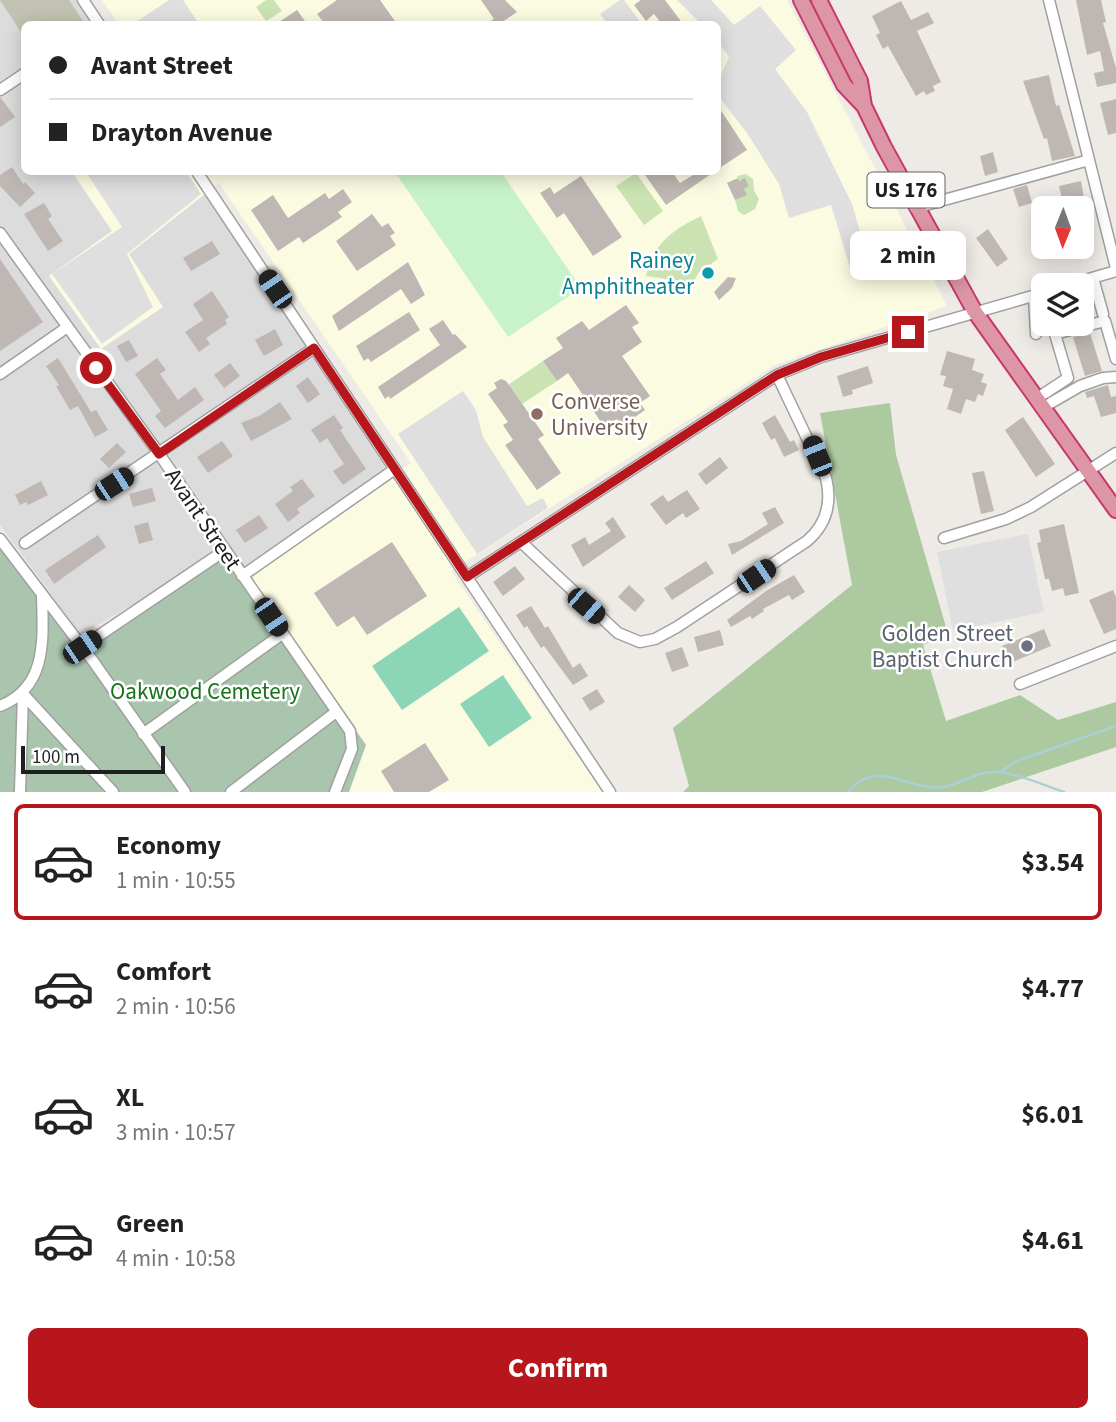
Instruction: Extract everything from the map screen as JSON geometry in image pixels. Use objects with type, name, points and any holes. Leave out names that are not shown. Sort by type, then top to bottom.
[{"type":"highway","name":"US 176","points":[[801,0],[844,85],[864,106],[915,208],[975,312],[1116,510]]},
{"type":"highway","points":[[819,0],[860,81],[864,106]]},
{"type":"street","points":[[83,0],[97,21]]},
{"type":"street","points":[[1049,0],[1116,270],[1094,278]]},
{"type":"street","points":[[0,90],[21,76]]},
{"type":"street","points":[[915,208],[1089,160]]},
{"type":"street","points":[[199,175],[610,792]]},
{"type":"street","name":"Avant Street","points":[[0,233],[159,454],[350,731],[353,743],[335,792]]},
{"type":"street","points":[[1094,282],[1103,314]]},
{"type":"street","points":[[467,577],[777,375],[821,357],[1031,296]]},
{"type":"street","points":[[1039,404],[1068,378],[1055,334],[1105,321],[1116,359]]},
{"type":"street","points":[[0,374],[66,328]]},
{"type":"street","points":[[25,543],[314,348]]},
{"type":"street","points":[[521,542],[586,606],[624,638],[648,642],[677,627],[807,541],[822,525],[827,514],[829,502],[826,478],[777,375]]},
{"type":"street","points":[[1039,404],[1080,386],[1103,378],[1116,377]]},
{"type":"street","points":[[944,538],[1006,519],[1031,507],[1116,453]]},
{"type":"street","points":[[242,576],[395,469]]},
{"type":"street","points":[[0,539],[82,647],[185,792]]},
{"type":"street","points":[[82,647],[224,551]]},
{"type":"street","points":[[0,706],[23,694],[35,677],[44,647],[42,595]]},
{"type":"street","points":[[143,734],[282,634]]},
{"type":"street","points":[[1020,684],[1116,646]]},
{"type":"street","points":[[20,792],[23,694]]},
{"type":"street","points":[[23,694],[113,792]]},
{"type":"street","points":[[231,792],[336,712]]},
{"type":"shaded area","points":[[0,0],[79,0],[93,21],[21,21],[21,175],[194,175],[387,466],[242,576],[224,551],[81,635],[0,525]]},
{"type":"shaded area","points":[[0,0],[69,0],[83,21],[21,21],[21,32]]},
{"type":"shaded area","name":"Converse University","points":[[102,0],[787,0],[947,306],[775,365],[451,571],[602,792],[349,792],[366,745],[249,577],[411,463],[219,183],[129,254],[163,307],[101,349],[49,276],[112,231],[74,175],[721,175],[721,21],[117,21]]},
{"type":"shaded area","points":[[169,0],[183,0],[197,21],[138,21]]},
{"type":"shaded area","points":[[624,0],[640,21],[606,21],[600,14]]},
{"type":"shaded area","points":[[677,0],[711,0],[734,25],[760,6],[796,50],[775,69],[807,112],[852,204],[871,268],[852,274],[831,205],[789,218],[779,184],[747,133],[721,99],[721,75],[729,57],[721,46],[721,21],[698,21]]},
{"type":"shaded area","points":[[88,175],[188,175],[201,194],[127,254],[153,307],[102,344],[52,274],[122,227]]},
{"type":"shaded area","points":[[463,391],[476,410],[483,437],[527,506],[543,498],[548,508],[477,554],[398,434]]},
{"type":"shaded area","points":[[1028,534],[1044,612],[953,631],[937,552]]},
{"type":"green space","points":[[266,0],[274,0],[282,11],[266,21],[256,7]]},
{"type":"green space","points":[[746,174],[753,179],[754,191],[759,199],[755,209],[744,215],[738,211],[735,200],[746,195],[744,189],[749,186],[745,179],[739,181],[737,176]]},
{"type":"green space","points":[[397,175],[503,175],[581,288],[508,337]]},
{"type":"green space","points":[[637,175],[663,211],[644,225],[616,186]]},
{"type":"green space","points":[[701,216],[718,259],[699,272],[693,283],[646,276],[659,246],[673,232]]},
{"type":"green space","points":[[543,361],[557,381],[522,404],[508,385]]},
{"type":"green space","points":[[890,403],[896,455],[948,634],[923,645],[946,721],[1020,695],[1058,720],[1116,702],[1116,747],[982,792],[683,792],[689,786],[673,728],[852,585],[820,413]]},
{"type":"green space","name":"Oakwood Cemetery","points":[[0,547],[82,653],[230,549],[366,745],[349,792],[0,792]]},
{"type":"green space","points":[[459,607],[489,651],[402,710],[372,666]]},
{"type":"green space","points":[[503,675],[532,718],[489,747],[460,704]]},
{"type":"building","points":[[337,0],[380,0],[395,21],[323,21],[317,14]]},
{"type":"building","points":[[481,0],[505,0],[517,12],[504,21],[491,21],[494,19]]},
{"type":"building","points":[[641,0],[665,0],[681,21],[660,21],[654,14],[646,21],[634,5]]},
{"type":"building","points":[[1076,0],[1101,0],[1106,22],[1103,23],[1116,68],[1116,83],[1097,87],[1094,73],[1104,71],[1100,51],[1087,55]]},
{"type":"building","points":[[901,1],[911,20],[928,12],[934,23],[917,31],[941,82],[933,86],[935,91],[926,95],[924,91],[916,96],[888,46],[883,49],[876,35],[880,33],[872,16]]},
{"type":"building","points":[[297,10],[305,21],[280,21]]},
{"type":"building","points":[[1049,75],[1056,106],[1059,105],[1075,156],[1052,161],[1047,138],[1044,139],[1023,81]]},
{"type":"building","points":[[0,97],[15,117],[0,127]]},
{"type":"building","points":[[1116,99],[1116,133],[1108,135],[1100,103]]},
{"type":"building","points":[[721,111],[747,150],[721,167]]},
{"type":"building","points":[[993,152],[998,172],[985,176],[980,156]]},
{"type":"building","points":[[12,167],[23,184],[25,182],[35,193],[20,207],[0,186],[0,175]]},
{"type":"building","points":[[645,175],[674,175],[680,183],[693,175],[710,175],[666,205]]},
{"type":"building","points":[[581,176],[622,237],[593,256],[564,213],[557,218],[540,193],[550,187],[554,194]]},
{"type":"building","points":[[738,178],[739,181],[745,178],[749,186],[744,189],[747,195],[735,200],[727,183]]},
{"type":"building","points":[[1081,181],[1084,196],[1061,196],[1059,186]]},
{"type":"building","points":[[1027,185],[1031,203],[1019,207],[1013,189]]},
{"type":"building","points":[[343,189],[352,202],[338,212],[342,217],[303,243],[299,237],[278,251],[251,210],[273,195],[288,218],[325,193],[329,199]]},
{"type":"building","points":[[44,203],[52,216],[48,219],[63,241],[48,251],[24,214]]},
{"type":"building","points":[[372,214],[382,227],[388,223],[395,233],[390,236],[396,245],[357,271],[336,241]]},
{"type":"building","points":[[988,229],[1008,259],[997,267],[976,238]]},
{"type":"building","points":[[212,241],[220,254],[191,271],[183,258]]},
{"type":"building","points":[[0,259],[43,322],[0,351]]},
{"type":"building","points":[[408,262],[425,295],[411,304],[401,289],[339,331],[332,316]]},
{"type":"building","points":[[728,277],[736,278],[732,288],[719,300],[714,292]]},
{"type":"building","points":[[212,291],[229,317],[225,320],[227,324],[206,338],[210,344],[199,352],[185,332],[203,320],[193,304]]},
{"type":"building","points":[[626,305],[639,323],[632,327],[642,342],[622,356],[650,396],[640,403],[645,410],[622,426],[617,419],[605,428],[568,373],[557,381],[543,361],[563,348],[556,338],[582,321],[589,330]]},
{"type":"building","points":[[409,312],[420,330],[371,362],[368,358],[364,361],[356,346]]},
{"type":"building","points":[[443,320],[453,335],[467,347],[390,399],[389,396],[385,399],[378,387],[440,345],[429,329]]},
{"type":"building","points":[[275,329],[283,345],[264,356],[255,340]]},
{"type":"building","points":[[1091,336],[1102,371],[1085,376],[1073,337]]},
{"type":"building","points":[[129,340],[138,356],[126,362],[117,346]]},
{"type":"building","points":[[947,351],[975,359],[972,370],[984,374],[981,382],[987,384],[983,396],[978,394],[975,402],[966,399],[961,414],[947,409],[953,389],[943,386],[946,376],[940,375]]},
{"type":"building","points":[[58,358],[91,412],[96,410],[108,430],[95,437],[78,406],[70,410],[56,386],[59,385],[46,366]]},
{"type":"building","points":[[157,358],[166,370],[160,374],[178,400],[195,387],[204,400],[165,428],[155,416],[161,411],[135,374]]},
{"type":"building","points":[[230,363],[240,376],[224,388],[214,375]]},
{"type":"building","points":[[868,366],[873,383],[852,390],[853,394],[843,397],[837,376]]},
{"type":"building","points":[[308,377],[320,394],[308,403],[296,386]]},
{"type":"building","points":[[501,379],[506,381],[544,435],[538,439],[561,473],[537,490],[505,445],[513,440],[503,425],[508,422],[488,394],[497,388],[494,383]]},
{"type":"building","points":[[1108,385],[1111,397],[1116,396],[1116,413],[1101,417],[1094,396],[1087,398],[1085,392]]},
{"type":"building","points":[[280,402],[292,419],[251,441],[241,423],[261,415]]},
{"type":"building","points":[[334,415],[343,428],[340,430],[366,469],[343,485],[333,471],[344,464],[327,438],[320,443],[311,430]]},
{"type":"building","points":[[775,415],[790,442],[794,440],[799,450],[784,457],[775,438],[771,440],[762,423]]},
{"type":"building","points":[[1023,417],[1055,464],[1036,477],[1005,430]]},
{"type":"building","points":[[222,441],[233,456],[208,473],[197,457]]},
{"type":"building","points":[[117,443],[126,452],[109,468],[100,459]]},
{"type":"building","points":[[720,457],[728,468],[706,485],[698,474]]},
{"type":"building","points":[[984,471],[994,511],[981,514],[972,473]]},
{"type":"building","points":[[302,479],[315,496],[297,509],[300,513],[288,522],[275,504],[293,491],[290,487]]},
{"type":"building","points":[[41,481],[48,495],[28,505],[26,502],[20,505],[15,495]]},
{"type":"building","points":[[152,488],[156,501],[133,507],[129,494]]},
{"type":"building","points":[[687,490],[700,509],[686,518],[683,513],[666,525],[650,504],[663,495],[668,502]]},
{"type":"building","points":[[775,507],[784,523],[732,555],[728,544],[741,541],[768,524],[762,513]]},
{"type":"building","points":[[259,515],[268,528],[245,543],[236,530]]},
{"type":"building","points":[[613,517],[626,537],[583,567],[571,545],[585,537],[589,545],[611,531],[605,523]]},
{"type":"building","points":[[148,522],[153,540],[139,544],[134,526]]},
{"type":"building","points":[[1064,524],[1079,593],[1065,596],[1063,588],[1052,591],[1049,579],[1045,579],[1037,543],[1041,542],[1039,530]]},
{"type":"building","points":[[98,535],[106,547],[54,584],[45,570]]},
{"type":"building","points":[[392,542],[427,596],[367,635],[354,616],[337,627],[314,593]]},
{"type":"building","points":[[706,561],[714,573],[672,600],[664,588]]},
{"type":"building","points":[[515,566],[525,579],[503,596],[493,582]]},
{"type":"building","points":[[794,575],[805,592],[792,600],[789,595],[763,609],[764,611],[752,619],[750,616],[731,627],[727,620],[766,591]]},
{"type":"building","points":[[629,585],[645,600],[635,612],[618,597]]},
{"type":"building","points":[[1113,590],[1116,597],[1116,629],[1104,634],[1089,600]]},
{"type":"building","points":[[531,606],[545,628],[548,626],[573,668],[580,663],[588,676],[573,685],[544,646],[541,648],[527,626],[524,628],[516,615]]},
{"type":"building","name":"Golden Street Baptist Church","points":[[1044,629],[1051,646],[1010,663],[1002,646]]},
{"type":"building","points":[[720,630],[724,645],[698,652],[694,637]]},
{"type":"building","points":[[682,647],[689,666],[672,672],[665,653]]},
{"type":"building","points":[[597,689],[605,702],[590,711],[582,698]]},
{"type":"building","points":[[425,743],[449,780],[429,792],[394,792],[381,771]]},
{"type":"waterway","points":[[1000,772],[1017,761],[1116,726]]},
{"type":"waterway","points":[[848,792],[870,777],[882,776],[918,785],[944,787],[989,772],[1021,777],[1064,792]]},
{"type":"place","name":"Rainey Amphitheater","points":[[708,273]]},
{"type":"place","name":"Converse University","points":[[537,414]]},
{"type":"place","name":"Golden Street Baptist Church","points":[[1027,646]]},
{"type":"route","points":[[96,368],[159,454],[314,348],[467,577],[777,375],[821,357],[908,332]]}]
